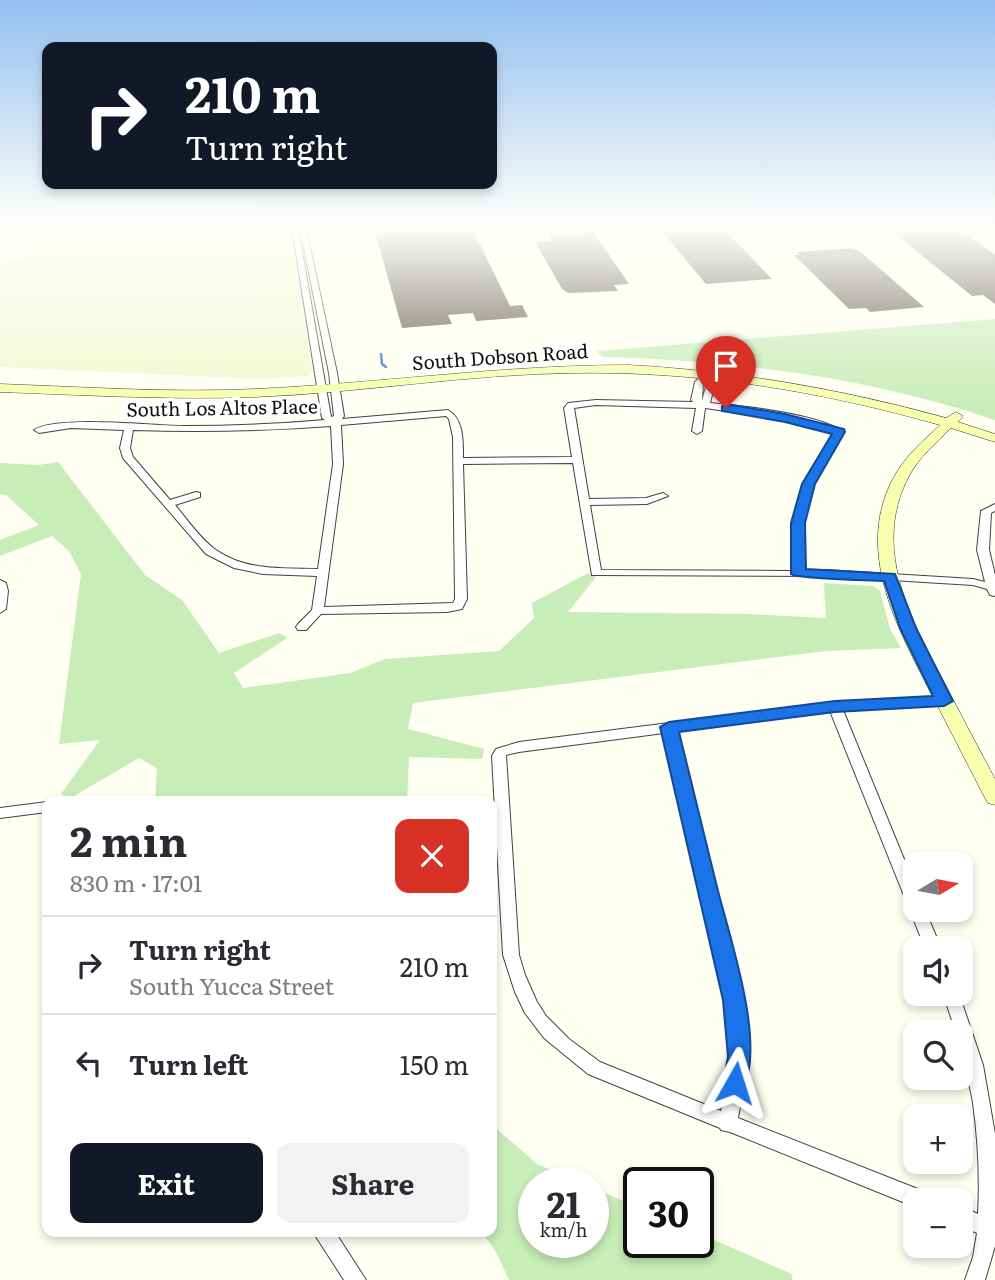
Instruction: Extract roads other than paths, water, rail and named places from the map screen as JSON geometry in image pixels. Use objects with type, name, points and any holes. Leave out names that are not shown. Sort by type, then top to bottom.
[{"type":"main road","name":"South Dobson Road","points":[[0,388],[233,393],[536,362],[656,362],[727,367],[818,380],[954,419],[995,438]]},
{"type":"main road","name":"South Dobson Road","points":[[0,378],[215,384],[328,383],[574,369],[708,374],[827,392],[995,427]]},
{"type":"main road","points":[[954,419],[915,455],[902,475],[890,505],[885,536],[891,581],[908,628],[995,798]]},
{"type":"street","points":[[306,288],[328,383]]},
{"type":"street","points":[[302,627],[318,611],[338,464],[336,422],[327,418],[328,383],[315,288]]},
{"type":"street","points":[[697,431],[701,406],[707,401],[711,383],[708,374]]},
{"type":"street","points":[[798,574],[798,523],[808,484],[839,432],[785,418],[701,406],[636,403],[571,405],[569,408],[596,573],[798,574],[827,581],[891,581],[993,591],[983,550],[986,512],[993,507]]},
{"type":"street","name":"South Los Altos Place","points":[[39,430],[71,425],[228,429],[448,413],[453,418],[458,437],[458,461]]},
{"type":"street","points":[[129,427],[125,448],[128,458],[204,546],[224,561],[262,571],[323,573]]},
{"type":"street","points":[[318,611],[458,606],[461,599],[458,461],[577,460]]},
{"type":"street","points":[[167,504],[196,495]]},
{"type":"street","points":[[584,502],[647,500],[663,496]]},
{"type":"street","points":[[0,583],[0,609]]},
{"type":"street","points":[[903,1193],[594,1068],[569,1051],[537,1020],[519,987],[511,955],[499,768],[501,752],[519,747],[835,706],[944,701]]},
{"type":"street","points":[[835,706],[903,875]]},
{"type":"street","points":[[669,727],[734,1000],[740,1057],[728,1124]]},
{"type":"street","points":[[0,813],[42,808]]},
{"type":"street","points":[[956,1006],[968,1036],[987,1128],[993,1229],[975,1280]]},
{"type":"street","points":[[973,1221],[993,1229]]},
{"type":"street","points":[[326,1237],[356,1280]]},
{"type":"waterway","points":[[381,354],[382,364],[386,367]]}]
